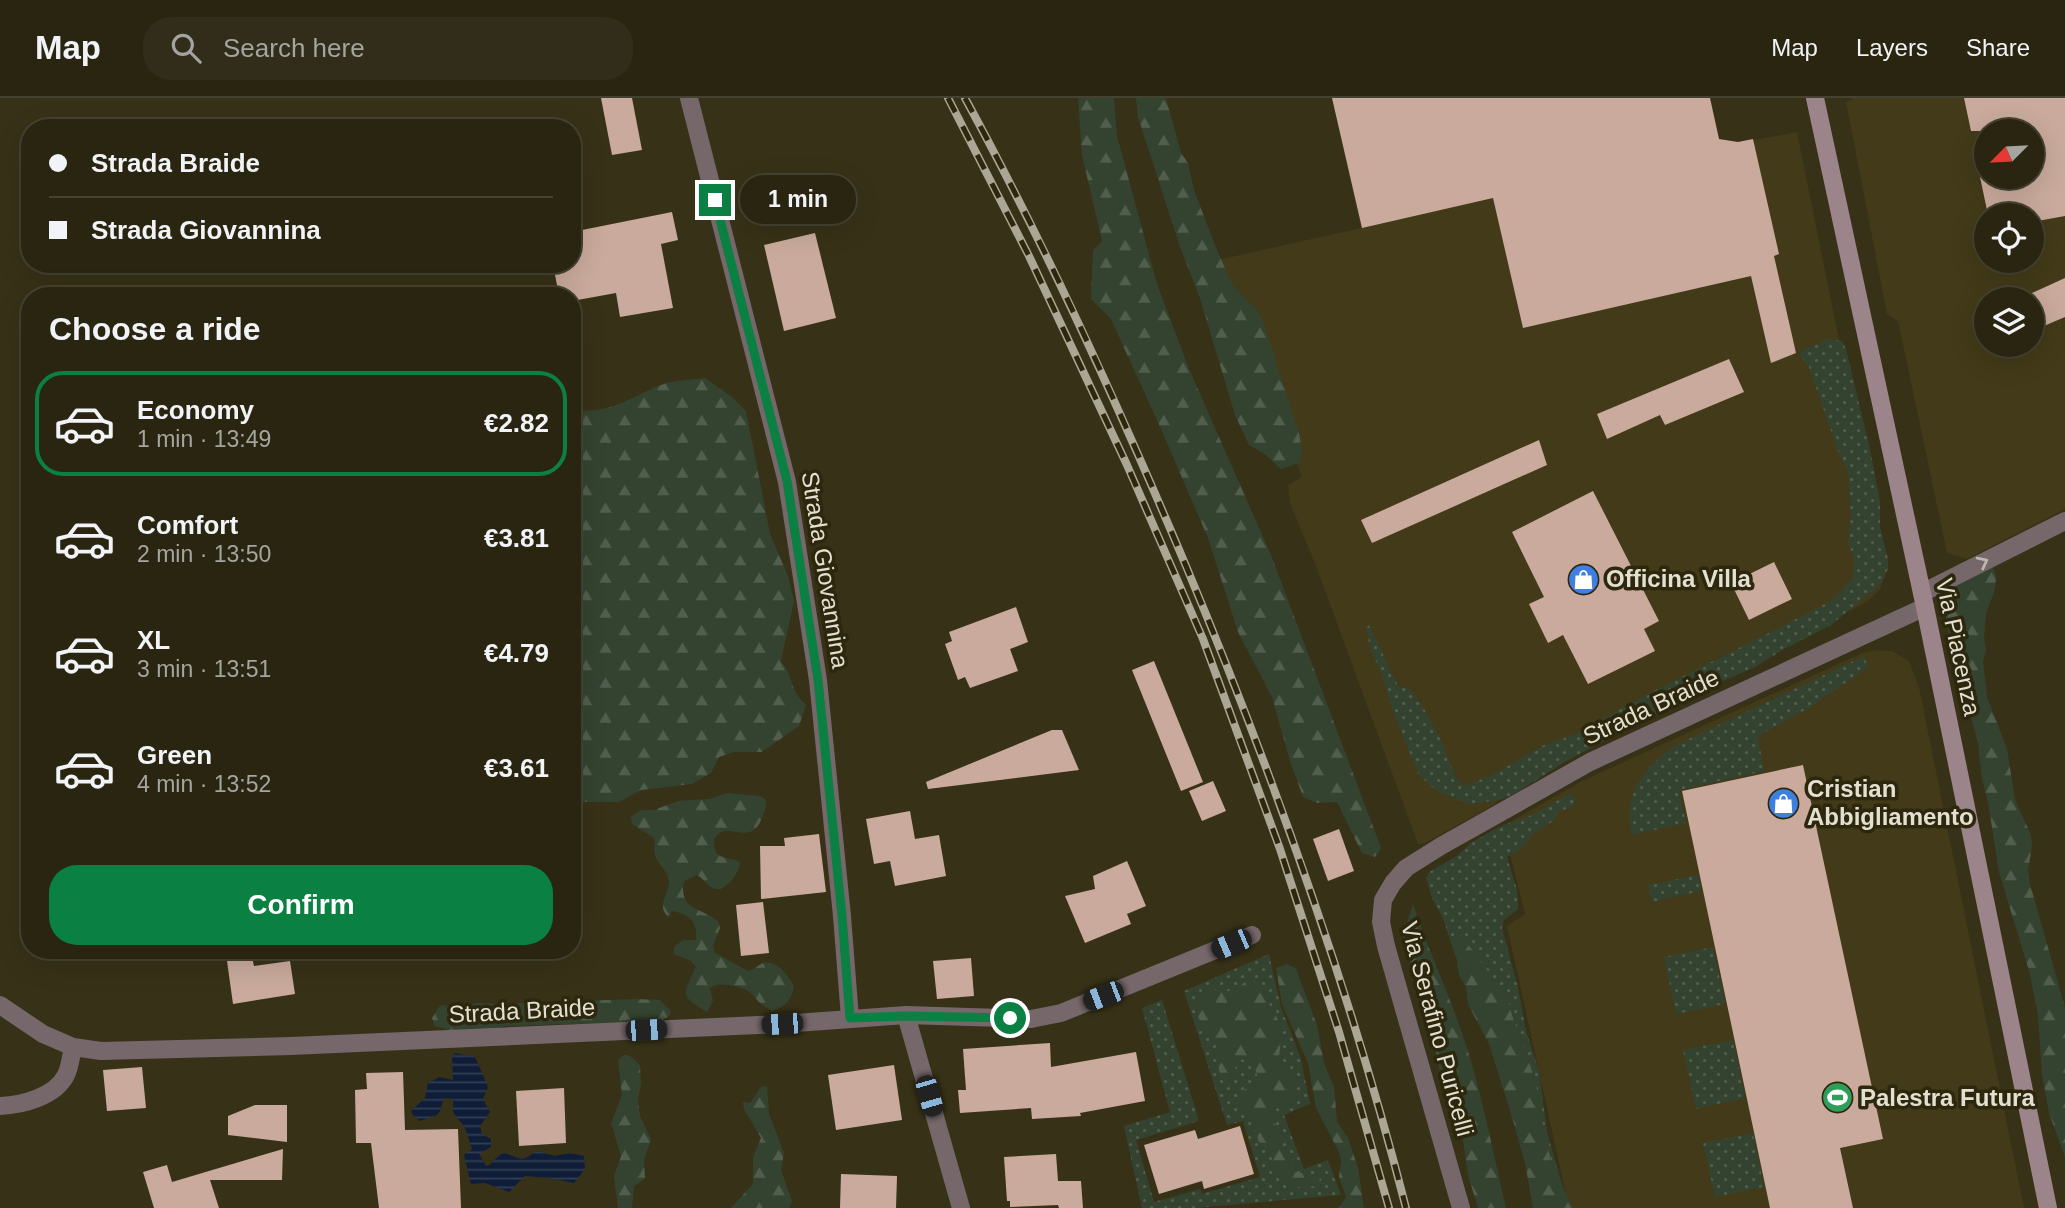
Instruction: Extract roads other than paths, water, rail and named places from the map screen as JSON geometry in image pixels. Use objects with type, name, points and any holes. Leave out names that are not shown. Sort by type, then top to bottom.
[{"type":"main road","name":"Via Piacenza","points":[[1815,98],[1924,600],[2048,1208]]},
{"type":"street","name":"Strada Giovannina","points":[[689,98],[787,481],[818,680],[850,1018]]},
{"type":"street","name":"Strada Braide","points":[[1406,868],[1590,762],[1924,600],[2065,521]]},
{"type":"street","name":"Via Serafino Puricelli","points":[[1406,868],[1383,900],[1381,922],[1395,980],[1461,1208]]},
{"type":"street","name":"Strada Braide","points":[[0,1005],[43,1034],[73,1047],[101,1051],[291,1046],[769,1025],[906,1016],[1031,1019],[1061,1013],[1252,935]]},
{"type":"street","points":[[906,1016],[961,1208]]},
{"type":"street","points":[[0,1106],[17,1105],[61,1084],[73,1047]]},
{"type":"water","points":[[455,1053],[475,1057],[488,1087],[483,1099],[490,1112],[480,1126],[482,1134],[491,1139],[491,1147],[479,1154],[486,1166],[504,1153],[521,1159],[537,1151],[555,1156],[569,1153],[584,1156],[585,1169],[574,1183],[525,1176],[509,1192],[485,1183],[471,1184],[464,1155],[472,1149],[465,1128],[453,1112],[453,1099],[444,1098],[437,1115],[420,1121],[411,1111],[425,1098],[428,1083],[440,1077],[453,1080],[452,1056]]},
{"type":"railway","points":[[948,98],[1029,256],[1127,465],[1203,639],[1280,849],[1339,1032],[1389,1208]]},
{"type":"railway","points":[[965,98],[1025,213],[1109,388],[1218,644],[1279,803],[1335,963],[1406,1208]]},
{"type":"place","name":"Officina Villa","points":[[1583,579]]},
{"type":"place","name":"Cristian Abbigliamento","points":[[1784,803]]},
{"type":"place","name":"Palestra Futura","points":[[1837,1098]]}]
